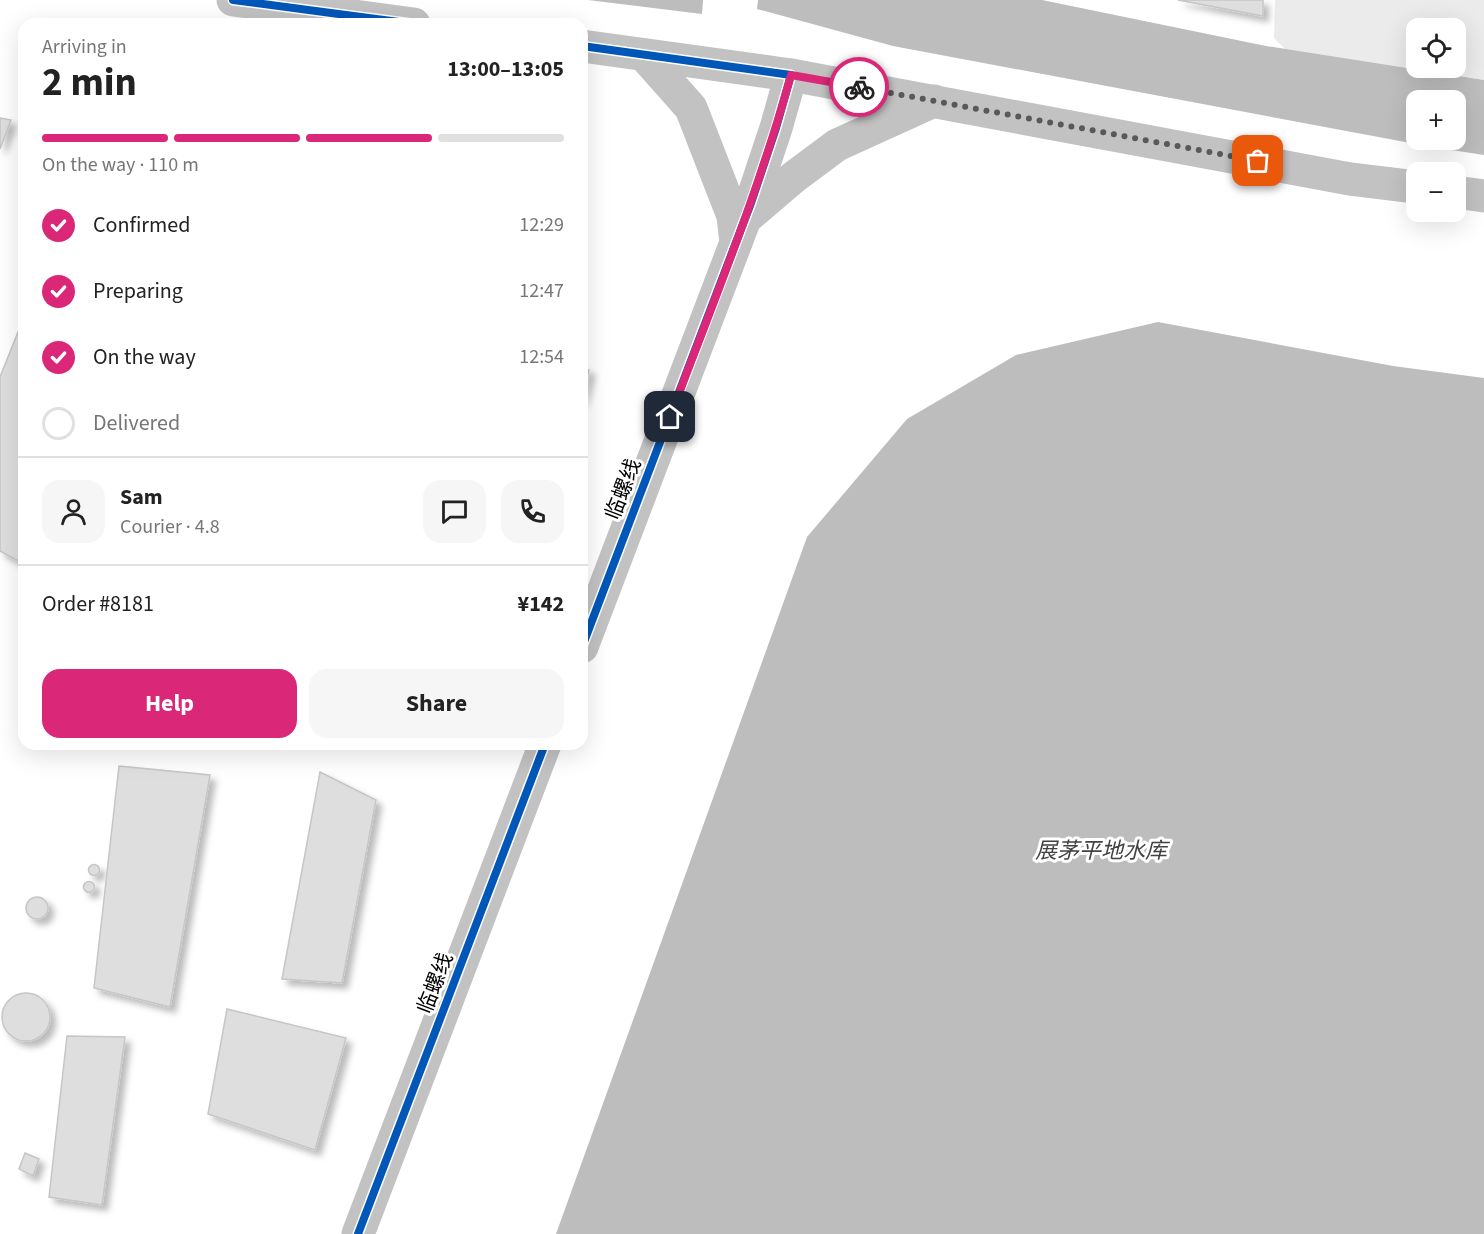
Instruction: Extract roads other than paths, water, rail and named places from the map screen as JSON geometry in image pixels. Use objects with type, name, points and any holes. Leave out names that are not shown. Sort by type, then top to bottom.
[{"type":"street","points":[[234,0],[369,18]]},
{"type":"street","points":[[588,47],[791,75],[1350,179],[1406,186]]},
{"type":"street","points":[[644,55],[691,108],[740,231],[795,177],[837,145],[934,101]]},
{"type":"street","name":"临螺线","points":[[588,631],[740,231],[776,128],[791,75]]},
{"type":"street","points":[[1466,194],[1484,196]]},
{"type":"street","name":"临螺线","points":[[358,1234],[543,750]]},
{"type":"water","points":[[588,0],[703,0],[702,14]]},
{"type":"water","points":[[758,0],[1042,0],[1266,46],[1406,68],[1406,78],[1466,77],[1484,80],[1484,155],[1452,150],[1466,150],[1466,90],[1406,90],[1406,142],[893,46],[757,9]]},
{"type":"water","name":"展茅平地水库","points":[[1158,322],[1393,366],[1484,378],[1484,1234],[556,1234],[807,537],[907,419],[1016,355]]}]
